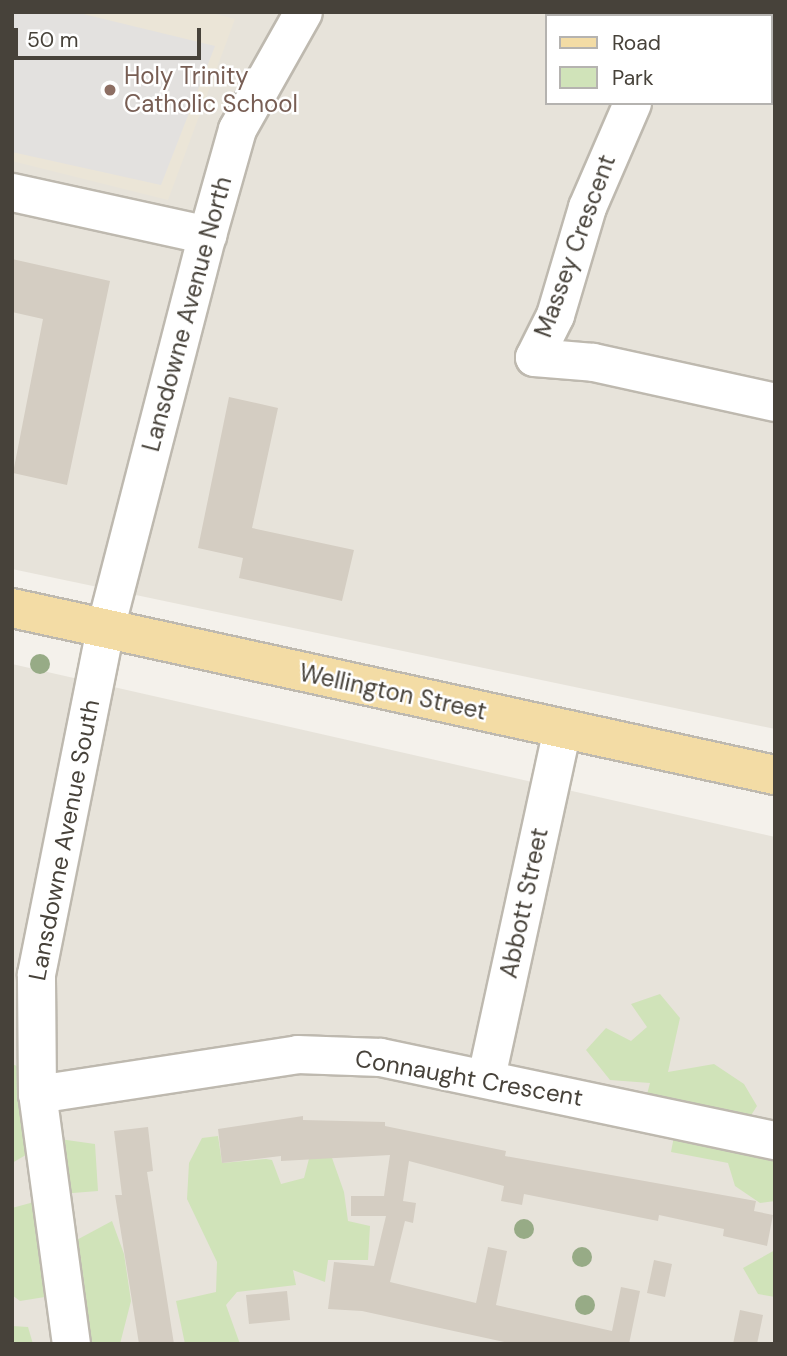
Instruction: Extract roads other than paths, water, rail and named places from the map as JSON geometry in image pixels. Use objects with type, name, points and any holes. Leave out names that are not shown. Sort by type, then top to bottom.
[{"type":"main road","name":"Wellington Street","points":[[12,608],[775,775]]},
{"type":"street","name":"Lansdowne Avenue North","points":[[105,628],[237,129],[303,12]]},
{"type":"street","name":"Massey Crescent","points":[[631,105],[587,207],[555,315],[534,357],[593,362],[775,402]]},
{"type":"street","points":[[12,192],[207,235]]},
{"type":"street","name":"Lansdowne Avenue South","points":[[71,1344],[37,1094],[36,974],[105,628]]},
{"type":"street","name":"Abbott Street","points":[[486,1077],[562,729]]},
{"type":"street","name":"Connaught Crescent","points":[[37,1094],[297,1054],[380,1057],[486,1077],[775,1140]]},
{"type":"place","name":"Holy Trinity Catholic School","points":[[110,90]]}]
